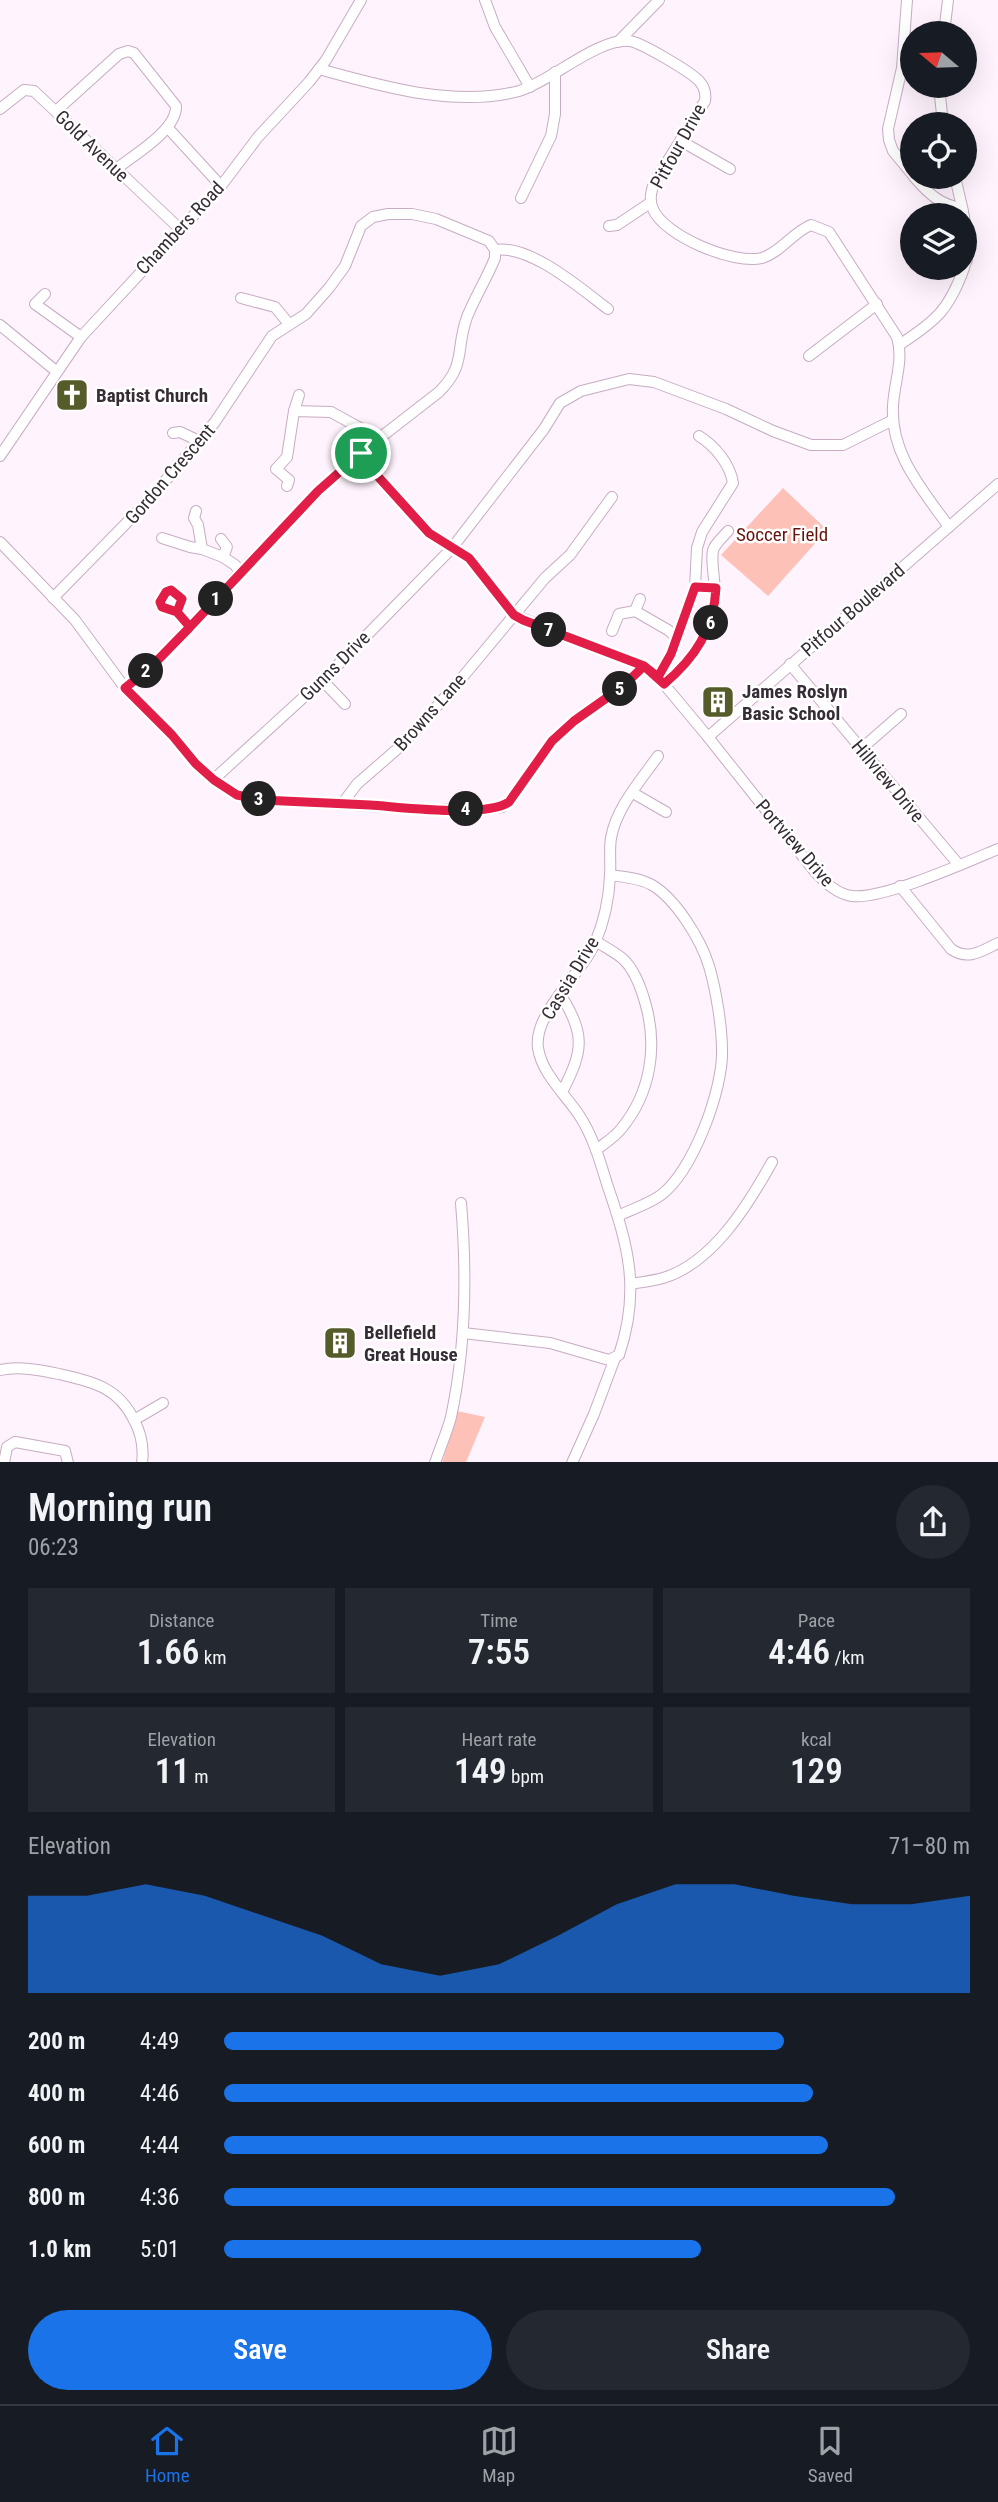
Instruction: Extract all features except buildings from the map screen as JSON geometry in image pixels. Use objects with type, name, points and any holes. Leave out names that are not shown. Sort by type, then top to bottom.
[{"type":"street","name":"Chambers Road","points":[[0,456],[81,337],[221,186],[258,137],[319,69],[360,0]]},
{"type":"street","points":[[485,0],[495,27],[530,87]]},
{"type":"street","points":[[319,69],[390,88],[434,94],[480,97],[517,92],[591,53],[618,42],[659,0]]},
{"type":"street","points":[[900,159],[893,151],[888,129],[902,68],[907,0]]},
{"type":"street","points":[[945,21],[948,0]]},
{"type":"street","name":"Pitfour Drive","points":[[618,42],[629,41],[642,45],[701,83],[704,89],[705,101],[654,183],[650,203],[659,219],[705,248],[735,257],[763,257],[811,225],[829,232],[850,268],[892,327],[900,345]]},
{"type":"street","points":[[56,111],[118,54],[128,51],[134,53],[176,106],[177,114],[168,128],[116,169]]},
{"type":"street","points":[[521,198],[551,136],[555,114],[555,72]]},
{"type":"street","name":"Gold Avenue","points":[[0,109],[24,90],[34,91],[180,229]]},
{"type":"street","points":[[168,128],[221,186]]},
{"type":"street","points":[[681,141],[730,169]]},
{"type":"street","points":[[926,189],[943,203]]},
{"type":"street","points":[[609,226],[617,225],[650,203]]},
{"type":"street","name":"Gordon Crescent","points":[[53,598],[149,500],[215,422],[272,336],[306,314],[329,288],[345,266],[361,226],[373,217],[412,214],[436,219],[489,241],[495,250],[507,251],[544,263],[608,309]]},
{"type":"street","points":[[125,688],[151,667],[318,491],[450,381],[456,370],[466,320],[495,258],[495,250]]},
{"type":"street","points":[[949,527],[909,471],[897,444],[893,420],[900,345],[930,325],[954,295],[959,280]]},
{"type":"street","points":[[45,294],[35,304],[81,337]]},
{"type":"street","points":[[241,298],[275,307],[289,324]]},
{"type":"street","points":[[808,356],[877,304]]},
{"type":"street","points":[[0,325],[56,371]]},
{"type":"street","name":"Gunns Drive","points":[[214,780],[322,680],[452,548],[544,429],[560,403],[581,391],[629,379],[654,382],[811,445],[843,445],[893,420]]},
{"type":"street","points":[[287,486],[289,480],[276,469],[287,457],[299,395]]},
{"type":"street","points":[[294,411],[331,412],[377,440]]},
{"type":"street","points":[[173,433],[180,432],[199,441]]},
{"type":"street","points":[[661,681],[695,587],[697,548],[702,532],[733,483],[716,450],[699,436]]},
{"type":"street","points":[[361,453],[373,471],[429,533],[469,558],[514,615]]},
{"type":"street","name":"Pitfour Boulevard","points":[[708,737],[998,484]]},
{"type":"street","name":"Browns Lane","points":[[342,804],[356,784],[403,744],[545,578],[570,555],[612,497]]},
{"type":"street","points":[[196,511],[194,518],[198,525],[202,549]]},
{"type":"street","points":[[661,681],[683,668],[707,632],[713,618],[716,588],[712,554],[716,545],[729,531]]},
{"type":"street","points":[[162,538],[223,557],[240,572]]},
{"type":"street","points":[[221,539],[227,547],[223,557]]},
{"type":"street","points":[[0,542],[75,620],[125,688],[172,735],[196,764],[237,795],[262,800],[424,809],[502,807],[509,802],[552,741],[574,721],[622,687],[644,666]]},
{"type":"street","points":[[695,587],[716,588]]},
{"type":"street","points":[[635,611],[640,599]]},
{"type":"street","points":[[612,631],[619,614],[635,611],[676,637]]},
{"type":"street","points":[[177,612],[190,627]]},
{"type":"street","name":"Portview Drive","points":[[514,615],[644,666],[661,681],[827,884],[837,891],[850,896],[863,896],[900,886],[998,849]]},
{"type":"street","name":"Hillview Drive","points":[[790,664],[959,865]]},
{"type":"street","points":[[322,680],[345,704]]},
{"type":"street","points":[[861,749],[901,715]]},
{"type":"street","name":"Cassia Drive","points":[[572,1462],[624,1340],[631,1272],[625,1236],[596,1150],[580,1117],[545,1068],[538,1051],[537,1038],[541,1026],[587,959],[596,941],[608,899],[611,839],[616,820],[657,756]]},
{"type":"street","points":[[633,793],[666,811]]},
{"type":"street","points":[[610,875],[652,885],[670,899],[690,926],[709,966],[722,1051],[719,1078],[706,1126],[689,1161],[662,1194],[618,1216]]},
{"type":"street","points":[[900,886],[950,950],[957,954],[971,955],[998,943]]},
{"type":"street","points":[[596,941],[624,960],[640,987],[650,1017],[653,1048],[648,1078],[635,1109],[620,1131],[596,1150]]},
{"type":"street","points":[[561,995],[579,1032],[575,1068],[562,1092]]},
{"type":"street","points":[[631,1284],[662,1278],[680,1270],[717,1243],[740,1216],[772,1162]]},
{"type":"street","points":[[435,1462],[450,1419],[463,1334],[465,1254],[461,1203]]},
{"type":"street","points":[[463,1334],[550,1343],[602,1358],[615,1358]]},
{"type":"street","points":[[0,1370],[11,1368],[45,1371],[87,1381],[114,1392],[128,1408],[140,1432],[142,1462]]},
{"type":"street","points":[[134,1420],[163,1403]]},
{"type":"street","points":[[4,1462],[7,1447],[15,1442],[62,1450],[68,1455],[68,1462]]},
{"type":"green space","name":"Soccer Field","points":[[783,488],[827,530],[768,596],[721,555]]},
{"type":"green space","points":[[457,1411],[485,1417],[466,1462],[442,1462]]},
{"type":"place","name":"Baptist Church","points":[[72,395]]},
{"type":"place","name":"James Roslyn Basic School","points":[[718,702]]},
{"type":"place","name":"Bellefield Great House","points":[[340,1343]]},
{"type":"route","points":[[361,453],[318,491],[190,627],[177,612],[182,599],[171,590],[166,592],[160,602],[162,607],[177,612],[190,627],[151,667],[125,688],[172,735],[196,764],[237,795],[262,800],[424,809],[502,807],[509,802],[552,741],[574,721],[622,687],[644,666],[658,677],[681,630],[695,587],[716,588],[713,618],[698,649],[683,668],[664,684],[644,666],[514,615],[469,558],[429,533],[373,471],[361,453]]}]
